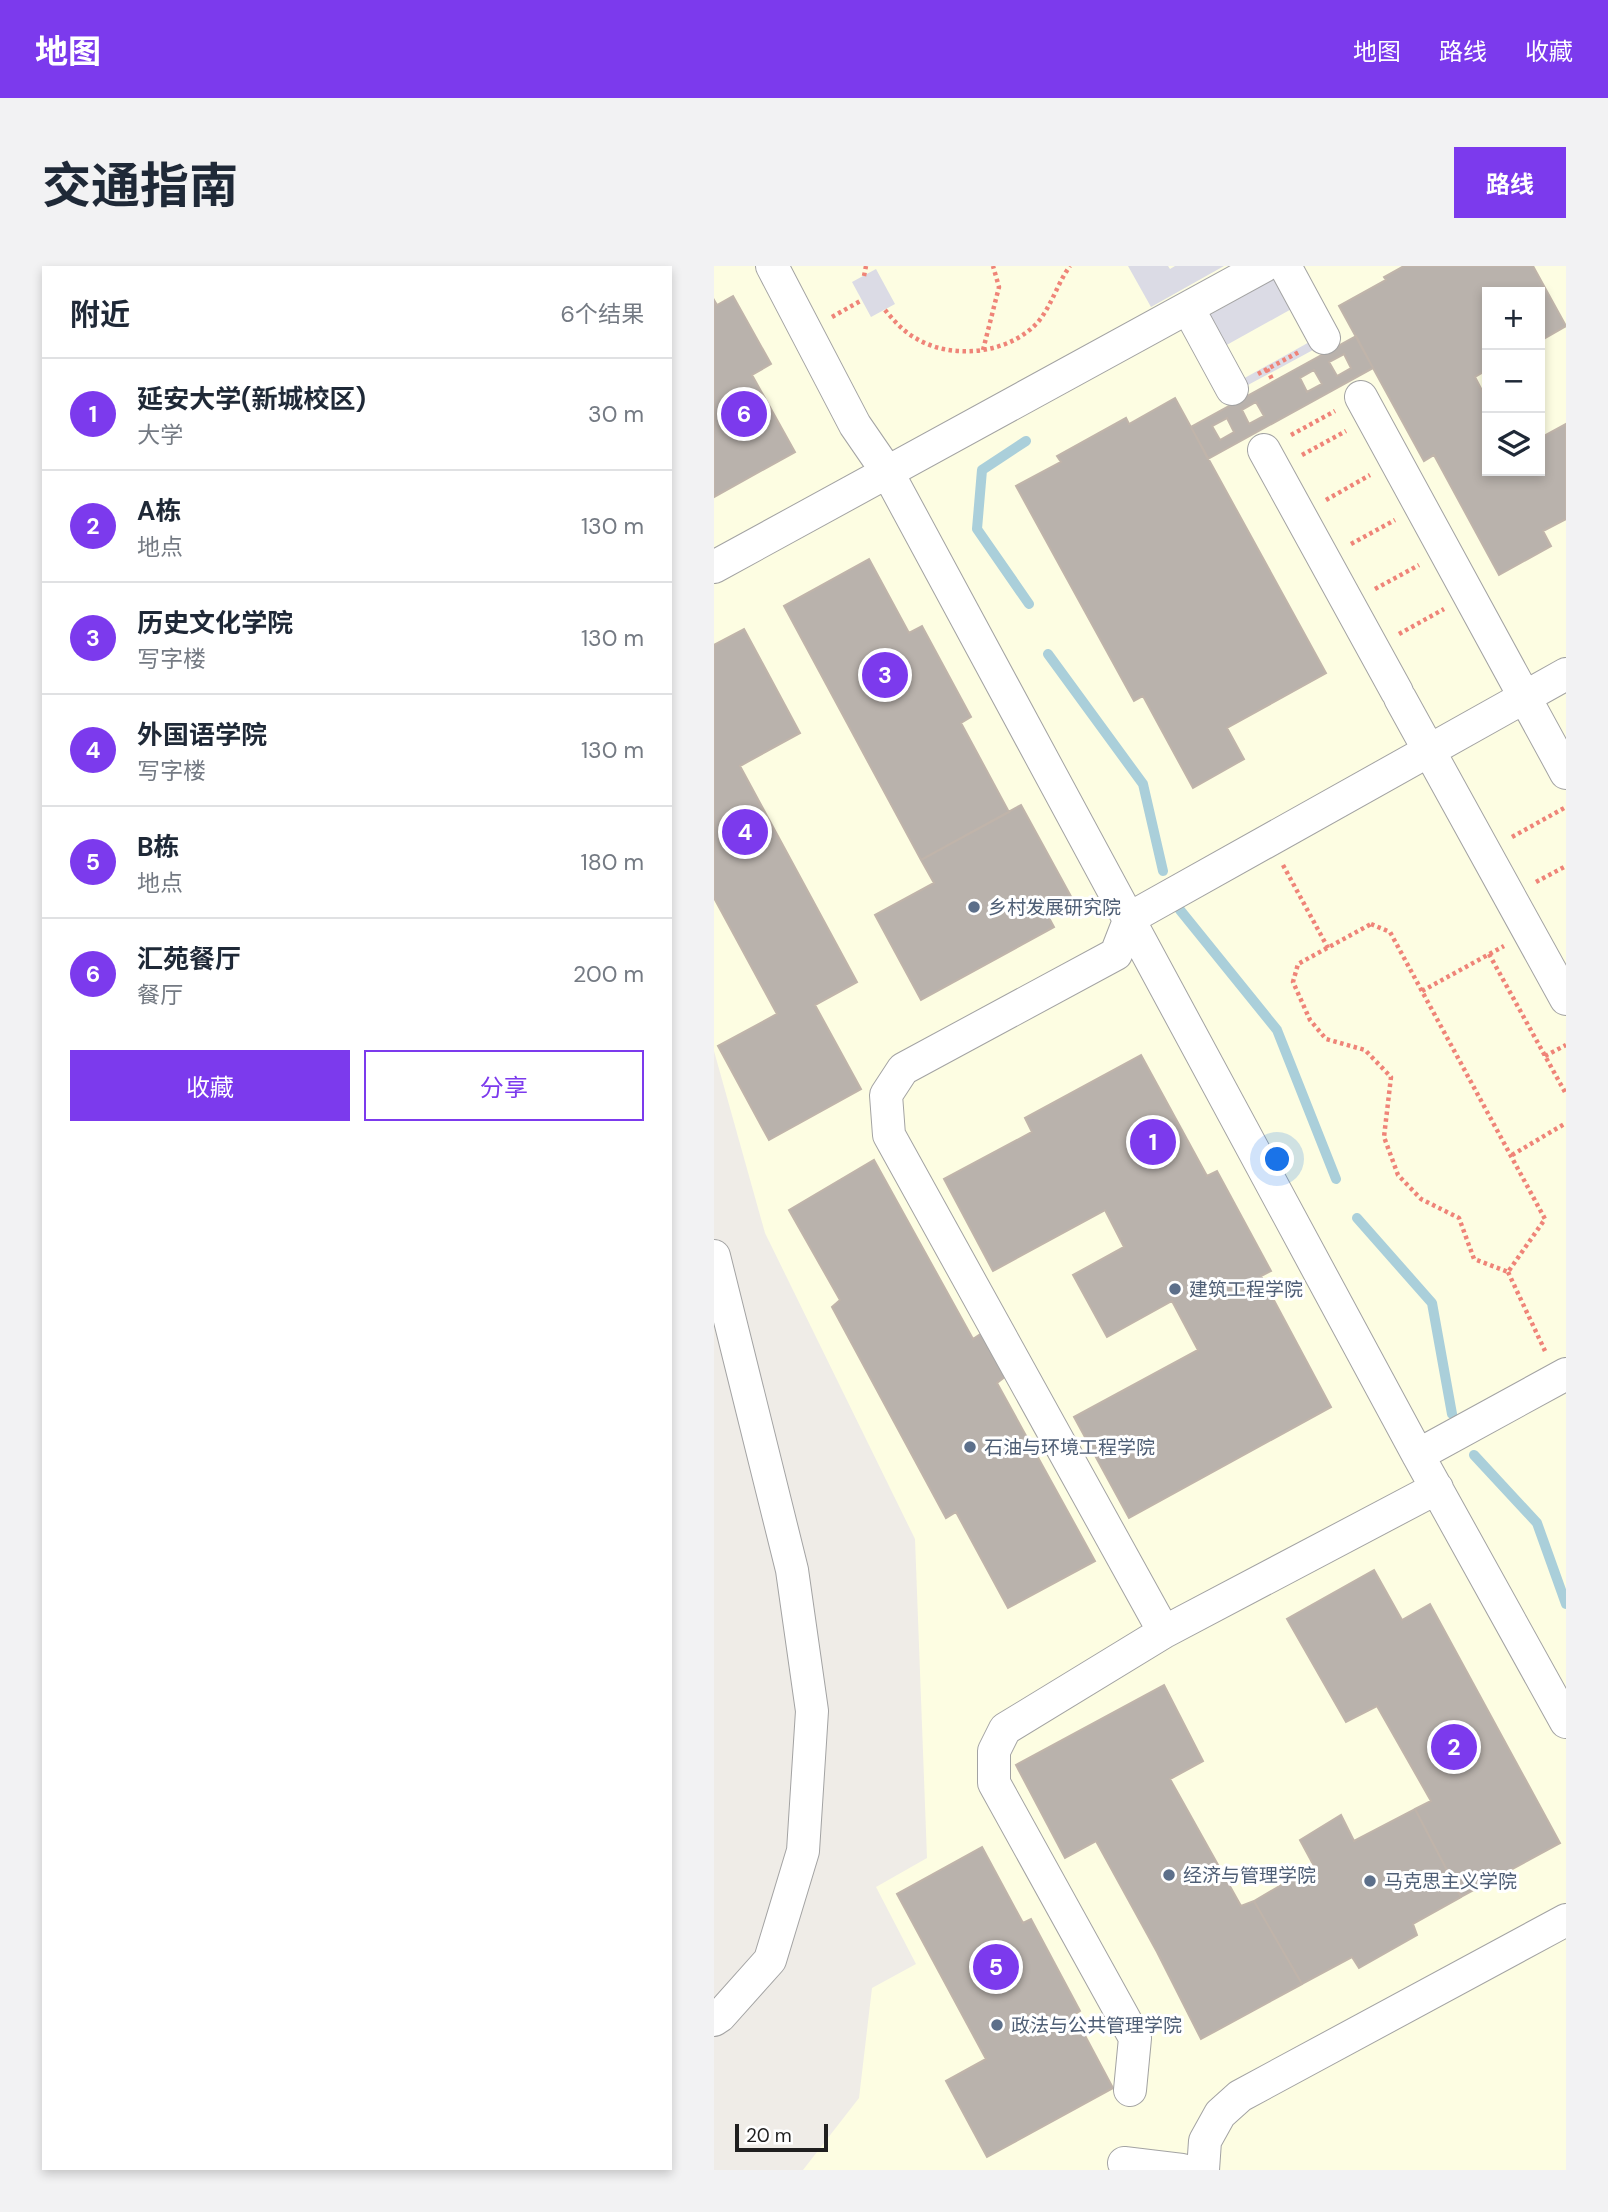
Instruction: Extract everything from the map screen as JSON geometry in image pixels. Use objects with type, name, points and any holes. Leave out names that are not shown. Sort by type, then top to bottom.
[{"type":"street","points":[[772,266],[855,425],[888,473],[1418,1455],[1566,1722]]},
{"type":"street","points":[[714,567],[1264,266]]},
{"type":"street","points":[[1285,266],[1324,338]]},
{"type":"street","points":[[1188,308],[1232,388]]},
{"type":"street","points":[[1366,407],[1566,773]]},
{"type":"street","points":[[1270,460],[1566,999]]},
{"type":"street","points":[[1164,1632],[889,1135],[886,1095],[903,1069],[1116,954],[1130,918],[1566,674]]},
{"type":"street","points":[[714,1256],[792,1570],[812,1711],[803,1851],[770,1960],[714,2020]]},
{"type":"street","points":[[1418,1455],[1562,1376]]},
{"type":"street","points":[[1130,2090],[1135,2038],[994,1783],[993,1751],[1005,1729],[1164,1632],[1437,1488]]},
{"type":"street","points":[[1203,2170],[1205,2141],[1220,2114],[1240,2096],[1566,1920]]},
{"type":"street","points":[[1124,2163],[1182,2170]]},
{"type":"path","points":[[863,276],[866,266]]},
{"type":"path","points":[[982,350],[999,287],[993,266]]},
{"type":"path","points":[[885,310],[916,339],[936,348],[954,351],[982,350],[1009,343],[1035,325],[1049,307],[1070,266]]},
{"type":"path","points":[[830,318],[862,300]]},
{"type":"path","points":[[1232,388],[1324,338]]},
{"type":"path","points":[[1267,369],[1273,382]]},
{"type":"path","points":[[1270,460],[1366,407]]},
{"type":"path","points":[[1270,460],[1366,407]]},
{"type":"path","points":[[1300,514],[1396,461]]},
{"type":"path","points":[[1324,559],[1420,506]]},
{"type":"path","points":[[1349,604],[1444,551]]},
{"type":"path","points":[[1373,648],[1469,595]]},
{"type":"path","points":[[1485,852],[1566,807]]},
{"type":"path","points":[[1269,840],[1328,948]]},
{"type":"path","points":[[1508,1272],[1545,1219],[1390,932],[1371,924],[1298,964],[1293,982],[1310,1020],[1326,1039],[1365,1050],[1391,1077],[1384,1137],[1398,1175],[1421,1199],[1459,1218],[1474,1259],[1508,1272],[1562,1376]]},
{"type":"path","points":[[1422,991],[1514,940],[1534,941]]},
{"type":"path","points":[[1489,954],[1566,1094]]},
{"type":"path","points":[[1545,1056],[1566,1045]]},
{"type":"path","points":[[1512,1155],[1566,1123]]},
{"type":"shaded area","points":[[714,266],[1566,266],[1566,2170],[803,2170],[859,2098],[872,1988],[916,1964],[876,1887],[927,1858],[915,1539],[765,1233],[714,1051]]},
{"type":"shaded area","points":[[1128,266],[1168,266],[1170,269],[1175,266],[1224,266],[1151,307]]},
{"type":"shaded area","points":[[876,269],[895,304],[871,317],[852,282]]},
{"type":"shaded area","points":[[1288,271],[1337,337],[1224,398],[1186,328]],"holes":[[[1295,307],[1313,340],[1241,380],[1223,347]]]},
{"type":"building","points":[[1404,266],[1533,266],[1545,287],[1482,287],[1482,373],[1475,377],[1482,390],[1482,476],[1545,476],[1545,435],[1566,424],[1566,519],[1543,531],[1551,546],[1499,575],[1434,455],[1424,461],[1339,306],[1386,280],[1384,277]]},
{"type":"building","points":[[1545,288],[1566,326],[1545,338]]},
{"type":"building","points":[[733,296],[771,364],[752,375],[795,452],[714,497],[714,300],[717,305]]},
{"type":"building","points":[[1356,336],[1373,368],[1208,459],[1191,427]],"holes":[[[1344,354],[1351,368],[1337,376],[1329,362]],[[1314,370],[1322,384],[1307,392],[1300,378]],[[1256,402],[1264,416],[1249,424],[1242,410]],[[1227,418],[1234,432],[1220,440],[1212,426]]]},
{"type":"building","points":[[1175,398],[1326,673],[1227,728],[1244,759],[1193,788],[1143,696],[1134,701],[1016,486],[1061,462],[1057,456],[1126,418],[1129,424]]},
{"type":"building","points":[[869,559],[909,633],[922,626],[971,717],[961,723],[1009,812],[921,860],[784,606]]},
{"type":"building","points":[[744,629],[800,733],[740,766],[857,982],[815,1005],[861,1089],[769,1140],[718,1046],[777,1014],[714,898],[714,645]]},
{"type":"building","name":"乡村发展研究院","points":[[1021,805],[1073,900],[1047,914],[1054,927],[921,1000],[875,915],[934,883],[921,860]]},
{"type":"building","name":"建筑工程学院","points":[[1141,1055],[1207,1176],[1217,1171],[1271,1271],[1261,1276],[1331,1407],[1129,1518],[1074,1417],[1198,1350],[1172,1301],[1107,1337],[1073,1275],[1124,1247],[1105,1210],[993,1271],[944,1179],[1032,1132],[1025,1118]]},
{"type":"building","name":"石油与环境工程学院","points":[[874,1160],[973,1339],[982,1333],[1006,1376],[997,1383],[1095,1561],[1008,1608],[956,1512],[946,1518],[832,1307],[840,1300],[789,1210]]},
{"type":"building","points":[[1374,1570],[1402,1620],[1430,1604],[1560,1843],[1461,1897],[1415,1809],[1431,1801],[1377,1706],[1346,1722],[1287,1619]]},
{"type":"building","name":"经济与管理学院","points":[[1164,1685],[1203,1761],[1170,1779],[1241,1906],[1254,1901],[1302,1984],[1201,2039],[1096,1841],[1065,1858],[1016,1765]]},
{"type":"building","name":"马克思主义学院","points":[[1415,1809],[1461,1897],[1413,1924],[1417,1935],[1359,1968],[1352,1957],[1302,1984],[1254,1901],[1314,1866],[1300,1840],[1341,1815],[1354,1841]]},
{"type":"building","points":[[982,1847],[1023,1923],[1031,1919],[1080,2011],[1074,2015],[1113,2088],[987,2157],[946,2081],[986,2059],[897,1894]]},
{"type":"waterway","points":[[1026,441],[982,470],[977,529],[1029,604]]},
{"type":"waterway","points":[[1048,654],[1143,784],[1163,871]]},
{"type":"waterway","points":[[1180,910],[1277,1030],[1336,1179]]},
{"type":"waterway","points":[[1357,1218],[1432,1303],[1452,1414]]},
{"type":"waterway","points":[[1474,1455],[1537,1523],[1566,1604]]},
{"type":"place","name":"汇苑餐厅","points":[[744,414]]},
{"type":"place","name":"历史文化学院","points":[[885,675]]},
{"type":"place","name":"外国语学院","points":[[745,832]]},
{"type":"place","name":"乡村发展研究院","points":[[974,907]]},
{"type":"place","name":"延安大学(新城校区)","points":[[1153,1142]]},
{"type":"place","name":"建筑工程学院","points":[[1175,1289]]},
{"type":"place","name":"石油与环境工程学院","points":[[970,1447]]},
{"type":"place","name":"A栋","points":[[1454,1747]]},
{"type":"place","name":"经济与管理学院","points":[[1169,1875]]},
{"type":"place","name":"马克思主义学院","points":[[1370,1881]]},
{"type":"place","name":"B栋","points":[[996,1967]]},
{"type":"place","name":"政法与公共管理学院","points":[[997,2025]]}]
